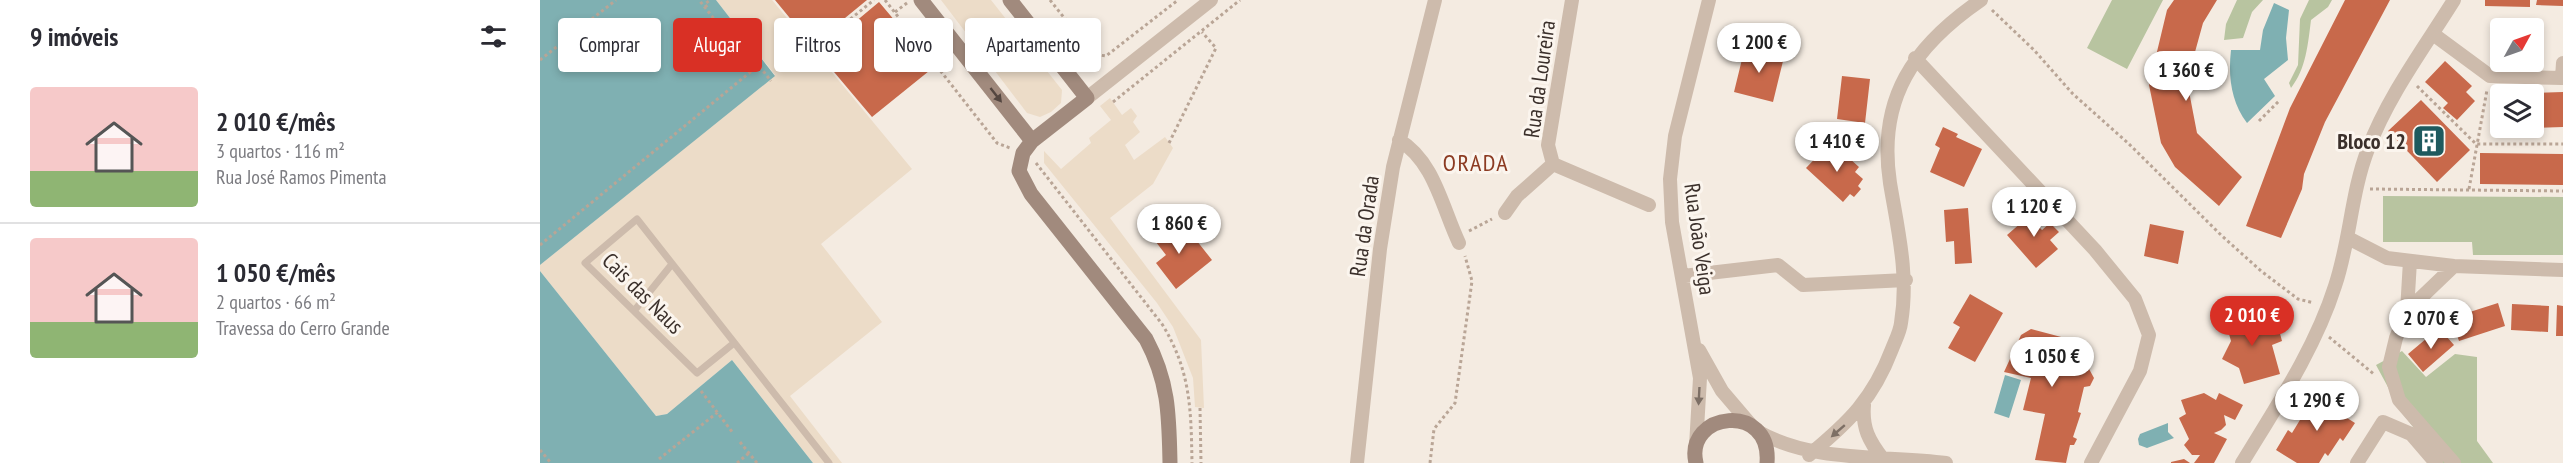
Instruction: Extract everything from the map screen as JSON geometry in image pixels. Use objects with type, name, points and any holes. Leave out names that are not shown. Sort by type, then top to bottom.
[{"type":"street","points":[[921,0],[1028,147]]},
{"type":"street","points":[[1010,0],[1088,98]]},
{"type":"street","points":[[1170,463],[1169,405],[1159,363],[1146,339],[1031,194],[1019,171],[1028,147],[1211,0]]},
{"type":"street","name":"Rua da Orada","points":[[1357,463],[1380,249],[1399,140],[1435,0]]},
{"type":"street","name":"Rua da Loureira","points":[[1553,164],[1548,145],[1572,0]]},
{"type":"street","name":"Rua João Veiga","points":[[1696,344],[1672,222],[1670,179],[1675,136],[1709,0]]},
{"type":"street","points":[[2242,463],[2319,328],[2348,238],[2357,189],[2368,149],[2389,106],[2454,0]]},
{"type":"street","points":[[1809,455],[1843,427],[1864,405],[1885,368],[1901,326],[1906,280],[1900,231],[1890,182],[1888,143],[1895,97],[1916,58],[1950,22],[1985,4]]},
{"type":"street","points":[[2433,34],[2490,76],[2562,78],[2563,63]]},
{"type":"street","points":[[1916,58],[2095,250],[2135,299],[2150,335],[2140,371],[2091,463]]},
{"type":"street","points":[[1399,140],[1413,148],[1425,163],[1458,240]]},
{"type":"street","name":"Rua da Loureira","points":[[1553,164],[1649,205]]},
{"type":"street","name":"Rua da Loureira","points":[[1505,213],[1517,196],[1553,164]]},
{"type":"street","points":[[2348,238],[2387,258],[2454,266],[2563,270]]},
{"type":"street","points":[[2410,261],[2407,311],[2396,338],[2389,367],[2399,400],[2454,463]]},
{"type":"street","points":[[1683,276],[1778,264],[1803,285],[1906,280]]},
{"type":"street","points":[[2407,311],[2454,266]]},
{"type":"street","points":[[1696,344],[1722,391],[1765,442],[1767,463]]},
{"type":"street","points":[[1695,458],[1700,378],[1696,344]]},
{"type":"street","points":[[1864,405],[1862,422],[1865,433],[1891,461]]},
{"type":"street","points":[[1695,458],[1700,438],[1713,424],[1732,419],[1755,428],[1789,451],[1845,460],[1939,463]]},
{"type":"street","points":[[2357,463],[2383,422],[2411,434],[2436,463]]},
{"type":"street","points":[[1829,463],[1845,460]]},
{"type":"lane","name":"Cais das Naus","points":[[734,343],[697,373],[585,263],[637,219],[829,463]]},
{"type":"lane","points":[[634,311],[672,264]]},
{"type":"path","points":[[540,60],[616,0]]},
{"type":"path","points":[[699,0],[714,18]]},
{"type":"path","points":[[705,7],[709,4],[706,0]]},
{"type":"path","points":[[852,18],[874,0]]},
{"type":"path","points":[[885,0],[997,143],[1028,147]]},
{"type":"path","points":[[895,12],[910,0]]},
{"type":"path","points":[[1050,0],[1093,54],[1106,56],[1178,0]]},
{"type":"path","points":[[1113,102],[1240,0]]},
{"type":"path","points":[[1985,4],[2034,50],[2073,94],[2128,143],[2261,271],[2298,299],[2327,307]]},
{"type":"path","points":[[1169,143],[1216,48],[1202,32]]},
{"type":"path","points":[[762,70],[771,81]]},
{"type":"path","points":[[540,245],[750,72]]},
{"type":"path","points":[[2469,190],[2490,76]]},
{"type":"path","points":[[2407,77],[2476,144],[2563,144]]},
{"type":"path","points":[[2259,121],[2280,100]]},
{"type":"path","points":[[2357,189],[2563,191]]},
{"type":"path","points":[[1430,463],[1434,429],[1455,403],[1472,281],[1458,240],[1505,213]]},
{"type":"path","points":[[2319,328],[2373,373]]},
{"type":"path","points":[[701,391],[733,433]]},
{"type":"path","points":[[1200,408],[1202,463]]},
{"type":"path","points":[[659,459],[718,412]]},
{"type":"path","points":[[740,442],[757,463]]},
{"type":"path","points":[[540,450],[551,463]]},
{"type":"path","points":[[737,463],[749,453]]},
{"type":"green space","points":[[2112,0],[2163,0],[2127,69],[2087,48]]},
{"type":"green space","points":[[2237,0],[2263,0],[2252,12],[2243,38],[2224,40],[2226,24]]},
{"type":"green space","points":[[2309,0],[2332,0],[2328,7],[2311,20],[2303,64],[2291,88],[2289,83],[2298,65],[2300,19]]},
{"type":"green space","points":[[2383,196],[2563,197],[2563,255],[2473,255],[2472,242],[2383,242]]},
{"type":"green space","points":[[2402,351],[2426,377],[2455,354],[2477,357],[2477,441],[2493,463],[2442,463],[2402,413],[2376,365]]},
{"type":"shaded area","points":[[716,0],[772,0],[787,18],[774,18],[774,72],[832,72],[912,169],[821,244],[882,322],[790,396],[842,463],[813,463],[732,360],[667,414],[656,416],[540,271],[540,265],[775,75],[762,58],[762,18],[730,18]]},
{"type":"shaded area","points":[[941,0],[991,0],[1005,18],[965,18],[965,32]]},
{"type":"shaded area","points":[[996,72],[1048,72],[1062,90],[1061,103],[1051,112],[1040,117],[1027,113]]},
{"type":"shaded area","points":[[1110,98],[1122,115],[1131,108],[1137,116],[1133,122],[1140,132],[1125,145],[1134,160],[1165,137],[1173,148],[1153,184],[1110,218],[1201,340],[1204,408],[1195,407],[1193,378],[1173,327],[1157,303],[1044,163],[1044,151],[1061,169],[1091,143],[1089,138],[1111,120],[1100,106]]},
{"type":"water","points":[[540,0],[716,0],[730,18],[673,18],[673,72],[762,72],[762,59],[775,76],[540,265]]},
{"type":"water","points":[[2274,3],[2289,10],[2286,38],[2288,60],[2264,79],[2275,96],[2247,123],[2234,98],[2230,69],[2231,50],[2260,50],[2263,30]]},
{"type":"water","points":[[540,271],[656,416],[667,414],[732,360],[813,463],[540,463]]},
{"type":"water","points":[[2005,375],[2021,380],[2009,418],[1994,413]]},
{"type":"water","points":[[2168,423],[2168,432],[2174,438],[2147,448],[2139,445],[2140,434]]},
{"type":"building","points":[[775,0],[867,0],[845,18],[790,18]]},
{"type":"building","points":[[2174,0],[2217,0],[2203,23],[2187,81],[2197,133],[2242,177],[2219,206],[2175,167],[2161,143],[2149,85],[2167,10]]},
{"type":"building","points":[[2345,0],[2390,0],[2325,122],[2304,174],[2302,189],[2281,238],[2246,226],[2290,108]]},
{"type":"building","points":[[2485,0],[2530,0],[2530,7],[2485,6]]},
{"type":"building","points":[[2537,0],[2563,0],[2563,6],[2536,5]]},
{"type":"building","points":[[879,2],[893,18],[874,18],[874,72],[928,72],[872,117],[834,72],[862,72],[862,18],[860,18]]},
{"type":"building","points":[[1745,47],[1784,57],[1773,102],[1734,92]]},
{"type":"building","points":[[2445,61],[2472,86],[2466,92],[2475,101],[2457,120],[2443,108],[2448,103],[2425,82]]},
{"type":"building","points":[[1842,76],[1870,79],[1865,123],[1837,119]]},
{"type":"building","points":[[2563,92],[2563,127],[2544,128],[2544,93]]},
{"type":"building","name":"Bloco 12","points":[[2421,100],[2470,150],[2437,182],[2388,131]]},
{"type":"building","points":[[1943,127],[1958,134],[1956,137],[1982,149],[1964,187],[1930,172],[1940,148],[1935,145]]},
{"type":"building","points":[[1827,146],[1836,154],[1840,150],[1859,167],[1855,172],[1863,179],[1858,186],[1861,189],[1854,197],[1850,194],[1843,202],[1806,168]]},
{"type":"building","points":[[2480,153],[2563,154],[2563,185],[2480,184]]},
{"type":"building","points":[[2034,205],[2043,215],[2034,222],[2042,230],[2050,223],[2059,232],[2050,240],[2058,249],[2036,268],[2007,235],[2029,216],[2026,213]]},
{"type":"building","points":[[1968,208],[1972,263],[1955,264],[1954,241],[1946,242],[1944,210]]},
{"type":"building","points":[[1165,220],[1179,239],[1189,231],[1212,260],[1176,289],[1156,263],[1166,255],[1149,233]]},
{"type":"building","points":[[2150,224],[2184,231],[2178,264],[2144,256]]},
{"type":"building","points":[[1970,294],[2003,313],[1975,362],[1948,348],[1960,327],[1953,323]]},
{"type":"building","points":[[2498,303],[2505,326],[2459,341],[2451,318]]},
{"type":"building","points":[[2512,304],[2549,306],[2548,332],[2511,330]]},
{"type":"building","points":[[2557,305],[2563,306],[2563,336],[2556,336]]},
{"type":"building","points":[[2261,309],[2267,329],[2278,326],[2282,341],[2272,345],[2280,374],[2244,384],[2239,368],[2222,359],[2231,341],[2225,320]]},
{"type":"building","points":[[2439,328],[2454,345],[2423,372],[2408,354]]},
{"type":"building","points":[[2031,329],[2080,342],[2076,356],[2083,358],[2094,378],[2090,386],[2084,387],[2078,412],[2081,413],[2073,437],[2077,439],[2074,445],[2070,445],[2066,463],[2035,460],[2045,414],[2023,410],[2031,378],[2004,372],[2021,335]]},
{"type":"building","points":[[2327,388],[2344,399],[2336,411],[2355,423],[2343,441],[2340,438],[2328,456],[2325,453],[2319,463],[2297,463],[2276,450],[2288,430],[2292,433],[2303,415],[2308,418]]},
{"type":"building","points":[[2204,393],[2216,400],[2219,393],[2243,405],[2235,420],[2224,415],[2226,425],[2214,433],[2227,439],[2214,463],[2194,463],[2200,455],[2192,455],[2184,445],[2189,439],[2179,418],[2186,414],[2181,400]]},
{"type":"building","points":[[2184,459],[2190,463],[2171,463],[2171,462]]},
{"type":"place","name":"Bloco 12","points":[[2429,141]]},
{"type":"district","name":"ORADA","points":[[1476,162]]}]
